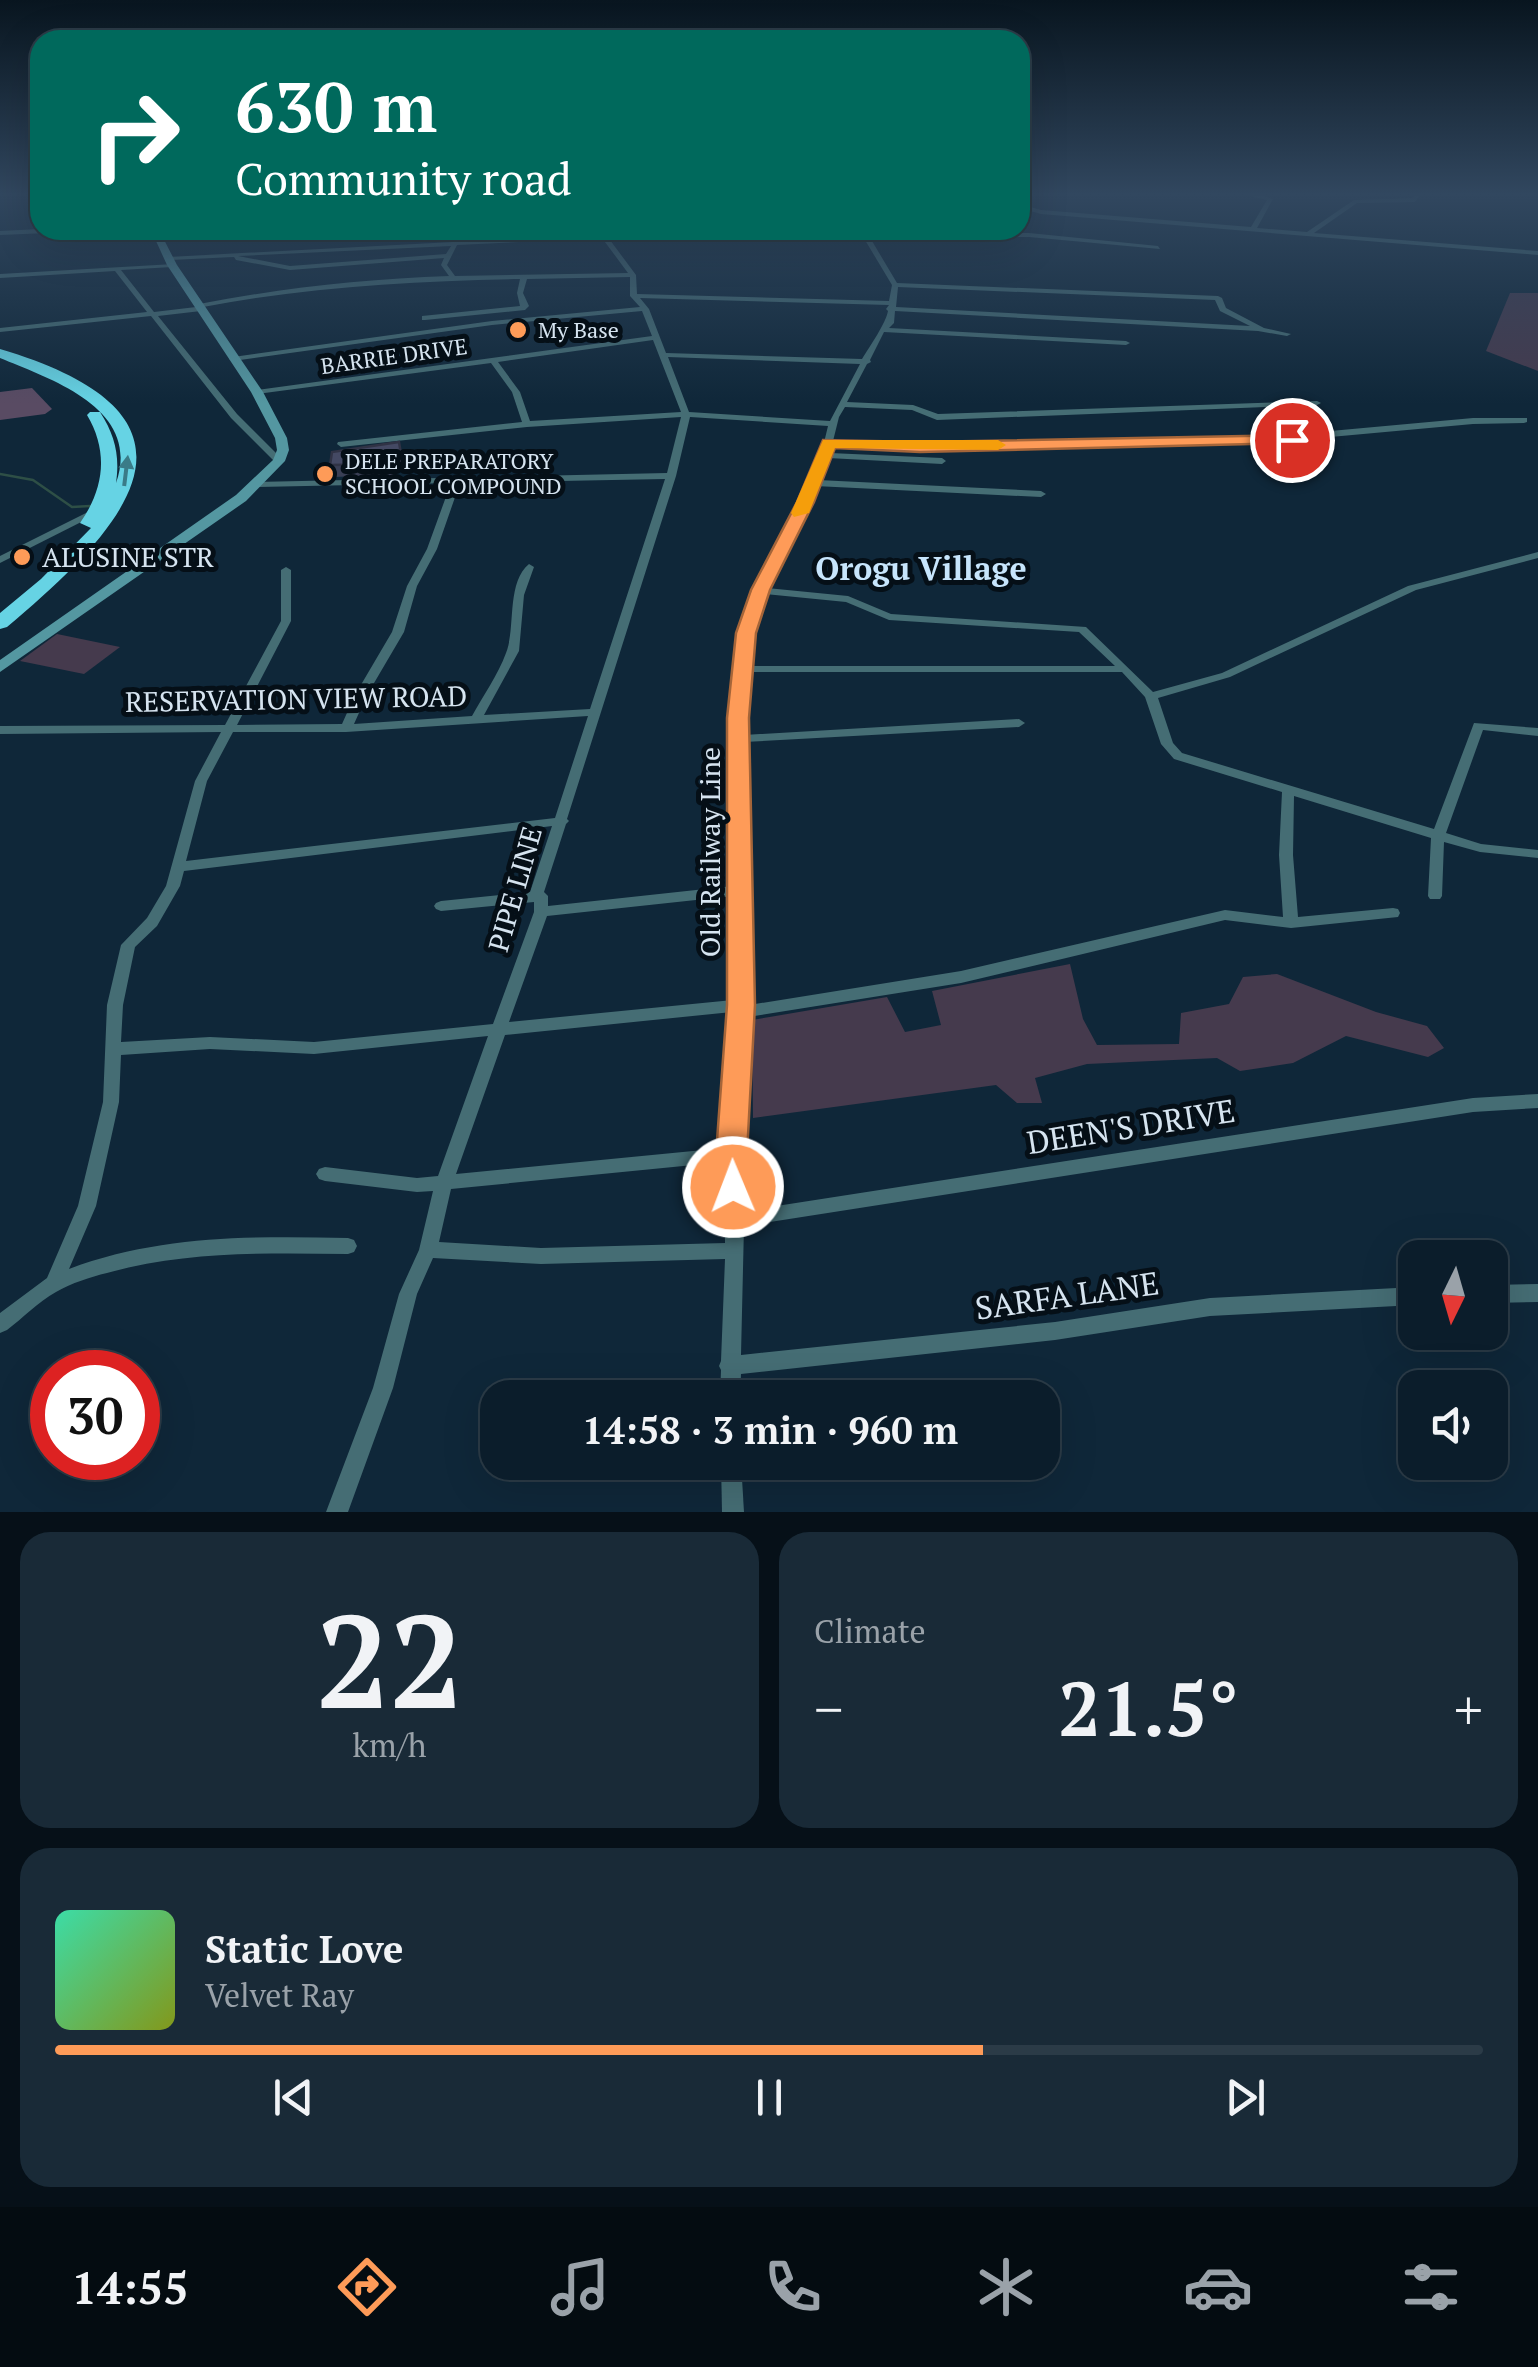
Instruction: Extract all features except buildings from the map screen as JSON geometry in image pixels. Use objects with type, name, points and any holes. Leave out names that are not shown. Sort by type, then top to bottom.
[{"type":"highway","points":[[0,353],[67,384],[110,411],[124,436],[130,460],[116,508],[80,553],[0,622]]},
{"type":"highway","points":[[0,362],[71,398],[96,416],[110,438],[111,461],[101,508],[67,550],[0,607]]},
{"type":"street","points":[[0,276],[118,271],[163,263]]},
{"type":"street","points":[[0,667],[258,484],[278,461],[281,438],[257,392],[172,263]]},
{"type":"street","points":[[251,263],[290,268],[363,263]]},
{"type":"street","points":[[446,263],[444,266],[454,279]]},
{"type":"street","points":[[624,263],[633,275],[634,296],[645,309],[686,414]]},
{"type":"street","points":[[882,263],[895,285],[1218,298],[1223,309],[1262,330]]},
{"type":"street","points":[[118,271],[234,416],[278,461]]},
{"type":"street","points":[[0,330],[200,307],[300,290],[454,279],[633,275]]},
{"type":"street","points":[[425,318],[522,308],[526,306],[520,293],[524,277]]},
{"type":"street","name":"Old Railway Line","points":[[729,1380],[735,1220],[732,1154],[741,1009],[739,739],[746,633],[760,590],[827,449],[833,424],[882,330],[890,323],[895,285]]},
{"type":"street","points":[[634,296],[891,306],[1288,334]]},
{"type":"street","points":[[233,359],[492,323],[645,309]]},
{"type":"street","points":[[882,330],[1126,343]]},
{"type":"street","name":"BARRIE DRIVE","points":[[257,392],[654,338]]},
{"type":"street","points":[[663,355],[867,362]]},
{"type":"street","points":[[493,360],[516,392],[527,424]]},
{"type":"street","points":[[843,404],[913,408],[938,417],[1317,403]]},
{"type":"street","points":[[341,444],[527,424],[686,414],[833,424]]},
{"type":"street","name":"PIPE LINE","points":[[337,1512],[383,1388],[408,1294],[428,1250],[444,1182],[541,904],[536,896],[671,476],[686,414]]},
{"type":"street","points":[[827,449],[1253,441],[1524,420]]},
{"type":"street","points":[[827,449],[942,460]]},
{"type":"street","points":[[258,484],[671,476]]},
{"type":"street","points":[[346,728],[360,694],[398,632],[412,586],[432,549],[456,482]]},
{"type":"street","points":[[812,482],[1041,494]]},
{"type":"street","points":[[0,560],[101,508]]},
{"type":"street","points":[[1151,696],[1226,675],[1412,588],[1538,555]]},
{"type":"street","points":[[476,720],[512,651],[519,595],[529,567]]},
{"type":"street","points":[[54,1283],[88,1206],[110,1102],[115,1006],[128,945],[152,922],[173,886],[201,782],[286,621],[286,570]]},
{"type":"street","points":[[760,590],[848,599],[890,617],[1082,629],[1151,696],[1167,744],[1178,756],[1480,848],[1538,854]]},
{"type":"street","points":[[743,668],[1125,668]]},
{"type":"street","name":"RESERVATION VIEW ROAD","points":[[0,730],[346,728],[592,712]]},
{"type":"street","points":[[739,739],[1018,723]]},
{"type":"street","points":[[1435,896],[1438,836],[1478,726],[1538,732]]},
{"type":"street","points":[[1288,791],[1286,855],[1292,923]]},
{"type":"street","points":[[177,868],[562,821]]},
{"type":"street","points":[[441,906],[541,904],[740,890]]},
{"type":"street","points":[[113,1049],[210,1044],[314,1048],[741,1009],[961,976],[1225,914],[1292,923],[1393,913]]},
{"type":"street","name":"DEEN'S DRIVE","points":[[735,1220],[1454,1108],[1538,1101]]},
{"type":"street","points":[[325,1174],[417,1184],[732,1154]]},
{"type":"street","points":[[0,1324],[54,1283],[145,1255],[200,1247],[348,1246]]},
{"type":"street","points":[[428,1250],[541,1256],[732,1251]]},
{"type":"street","points":[[1508,1294],[1538,1293]]},
{"type":"street","name":"SARFA LANE","points":[[729,1366],[1055,1331],[1210,1307],[1398,1297]]},
{"type":"street","points":[[732,1480],[733,1512]]},
{"type":"shaded area","points":[[1510,293],[1538,293],[1538,371],[1486,351]]},
{"type":"shaded area","points":[[32,388],[52,409],[45,414],[0,420],[0,392]]},
{"type":"shaded area","points":[[57,634],[120,647],[84,674],[20,661]]},
{"type":"shaded area","points":[[1070,964],[1083,1019],[1097,1045],[1179,1044],[1181,1013],[1229,1004],[1243,977],[1277,974],[1376,1012],[1427,1026],[1444,1048],[1428,1057],[1346,1036],[1293,1063],[1240,1071],[1217,1058],[1087,1064],[1035,1078],[1042,1103],[1017,1103],[996,1085],[753,1118],[752,1020],[887,997],[905,1032],[941,1025],[932,991]]},
{"type":"waterway","points":[[0,474],[33,480],[72,507],[90,506]]},
{"type":"slow traffic","points":[[800,513],[829,443],[998,445]]},
{"type":"place","name":"My Base","points":[[518,330]]},
{"type":"place","name":"DELE PREPARATORY SCHOOL COMPOUND","points":[[325,474]]},
{"type":"place","name":"ALUSINE STR","points":[[22,557]]},
{"type":"district","name":"Orogu Village","points":[[921,569]]},
{"type":"route","points":[[733,1187],[741,1005],[738,718],[746,633],[760,590],[806,502],[829,443],[920,447],[1292,440]]}]
